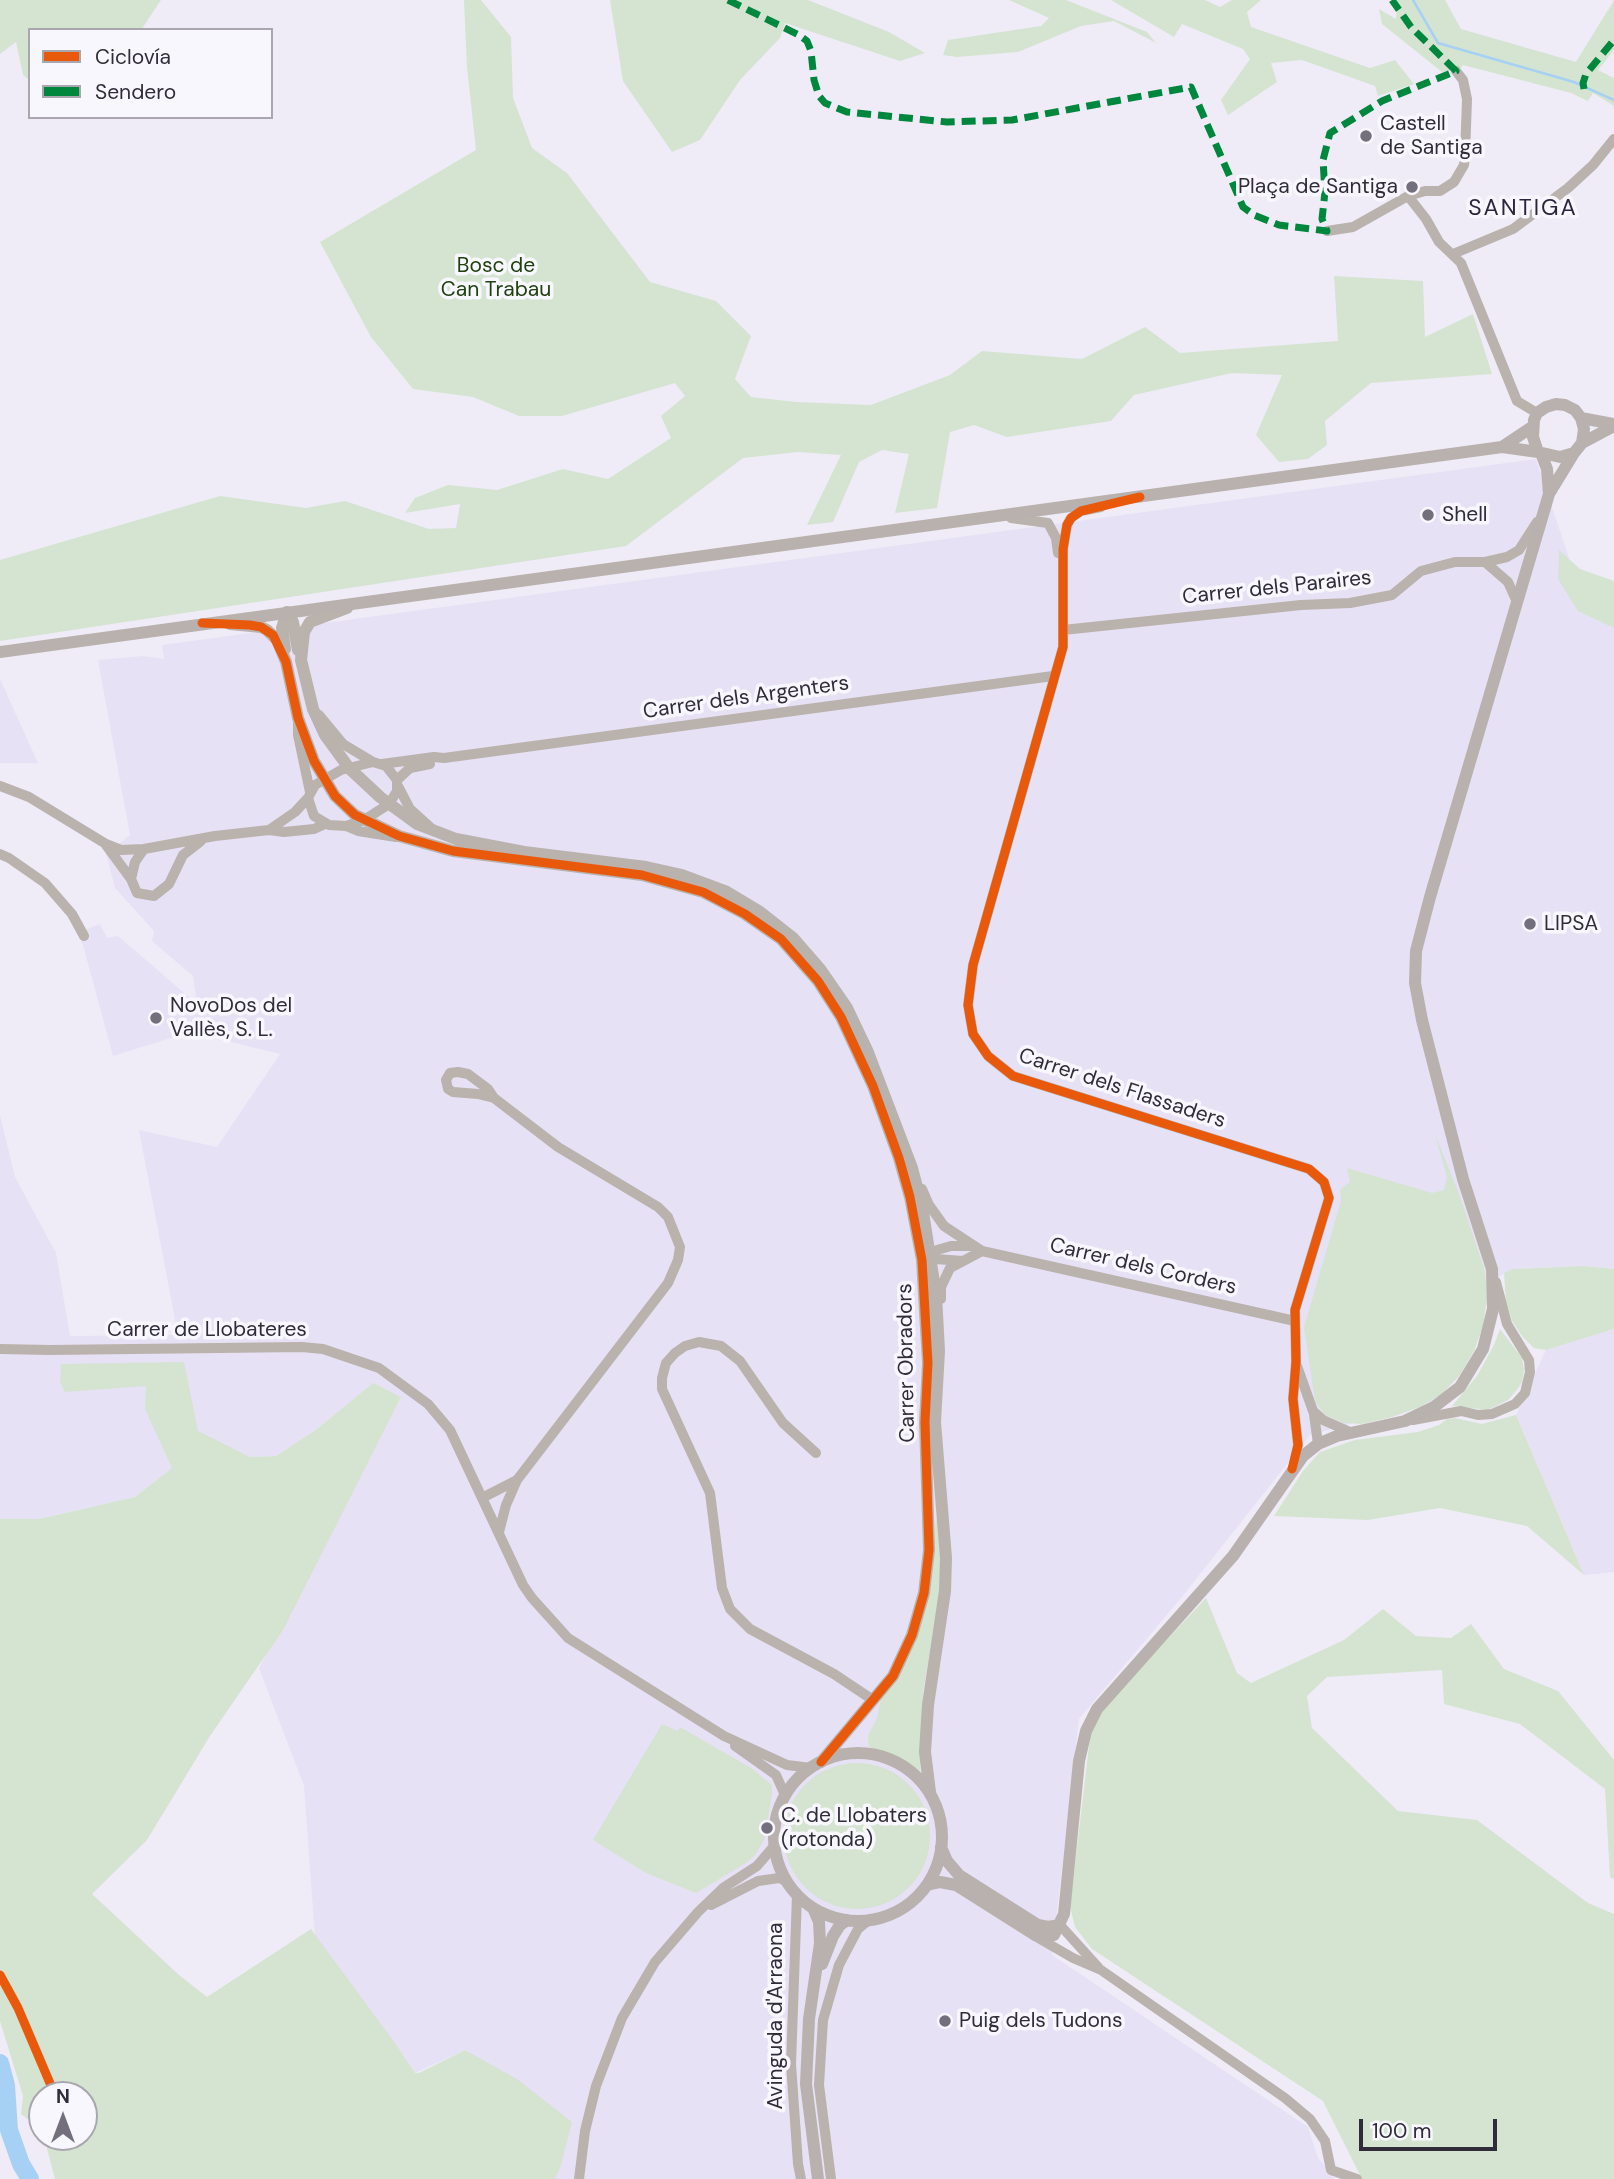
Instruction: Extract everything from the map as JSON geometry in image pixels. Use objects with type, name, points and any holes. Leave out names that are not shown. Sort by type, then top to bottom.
[{"type":"main road","points":[[927,1885],[940,1882],[956,1885],[1035,1936],[1054,1935],[1064,1914],[1079,1761],[1090,1721],[1107,1695],[1233,1556],[1303,1456],[1318,1444],[1350,1432],[1419,1416],[1447,1399],[1460,1387],[1477,1361],[1492,1318],[1492,1269],[1450,1131],[1422,1020],[1415,971],[1419,933],[1544,510],[1549,494],[1578,448],[1584,429],[1575,410],[1556,404],[1537,413],[1532,427],[1534,444],[1547,469],[1549,494]]},
{"type":"main road","points":[[1581,418],[1614,425]]},
{"type":"main road","points":[[0,652],[1502,447],[1560,457],[1614,425]]},
{"type":"main road","points":[[1502,447],[1532,427]]},
{"type":"main road","points":[[862,1753],[887,1758],[913,1774],[930,1792],[940,1820],[941,1846],[934,1875],[905,1907],[892,1915],[869,1920],[848,1920],[813,1908],[797,1895],[786,1881],[779,1867],[775,1845],[776,1819],[785,1795],[795,1782],[816,1765],[848,1754],[862,1753]]},
{"type":"main road","points":[[941,1846],[947,1861],[960,1875],[1038,1925],[1060,1925]]},
{"type":"main road","points":[[813,1908],[820,1931],[816,1977]]},
{"type":"main road","points":[[816,1977],[833,1936],[848,1920]]},
{"type":"main road","name":"Avinguda d'Arraona","points":[[816,1977],[808,2030],[806,2084],[818,2179]]},
{"type":"street","points":[[1327,231],[1353,227],[1408,196],[1425,191],[1440,191],[1449,187],[1459,176],[1464,165],[1467,99],[1463,80],[1455,71]]},
{"type":"street","points":[[1453,254],[1513,229],[1533,215],[1593,165],[1614,139]]},
{"type":"street","points":[[1408,196],[1439,242],[1461,263],[1517,401],[1537,413]]},
{"type":"street","name":"Carrer dels Flassaders","points":[[1140,497],[1082,511],[1066,525],[1063,550],[1063,647],[973,965],[968,1005],[973,1034],[988,1056],[1013,1076],[1310,1169],[1324,1182],[1329,1198],[1295,1310],[1296,1362],[1293,1399],[1298,1445],[1292,1469]]},
{"type":"street","name":"Carrer dels Paraires","points":[[1063,630],[1301,604],[1350,603],[1392,595],[1421,571],[1455,562],[1485,562],[1507,557],[1519,550],[1544,510]]},
{"type":"street","name":"Carrer dels Flassaders","points":[[984,518],[1048,523],[1056,538],[1063,585]]},
{"type":"street","points":[[1485,562],[1508,582],[1517,602]]},
{"type":"street","points":[[301,660],[304,632],[310,622],[369,601]]},
{"type":"street","points":[[287,612],[293,622],[313,709],[324,735],[349,768],[389,804],[432,831],[530,858]]},
{"type":"street","points":[[287,612],[282,628],[298,718],[323,779],[340,803],[364,820],[399,836],[453,851],[641,866],[682,875],[725,891],[793,938],[820,969],[847,1008],[896,1122],[922,1206],[931,1256],[938,1327]]},
{"type":"street","points":[[202,624],[250,625],[267,630],[277,640],[286,662]]},
{"type":"street","name":"Carrer dels Argenters","points":[[323,779],[349,768],[377,763],[444,758],[1054,676]]},
{"type":"street","points":[[313,709],[343,744],[390,770],[410,809],[427,823],[432,831]]},
{"type":"street","points":[[298,718],[298,735],[311,812],[325,824],[346,826],[384,836],[399,836]]},
{"type":"street","name":"Carrer dels Argenters","points":[[397,783],[410,768],[435,763],[444,758]]},
{"type":"street","points":[[269,830],[295,812],[323,779]]},
{"type":"street","points":[[346,826],[364,820],[389,804],[396,794],[397,783]]},
{"type":"street","points":[[0,786],[29,797],[106,844],[121,850],[269,830],[318,828],[325,824]]},
{"type":"street","points":[[0,793],[29,797]]},
{"type":"street","points":[[106,844],[137,892],[154,896],[169,884],[183,855],[209,837]]},
{"type":"street","points":[[131,879],[135,862],[144,849]]},
{"type":"street","points":[[0,854],[45,883],[72,914],[84,936]]},
{"type":"street","name":"Carrer Obradors","points":[[530,858],[680,884],[728,905],[781,939],[833,1001],[873,1086],[908,1188],[922,1260],[928,1349],[929,1550],[924,1593],[912,1635],[893,1676],[816,1765]]},
{"type":"street","points":[[612,871],[622,868],[632,870],[641,866]]},
{"type":"street","points":[[641,866],[643,871],[657,874],[657,878]]},
{"type":"street","points":[[680,884],[689,882],[707,885]]},
{"type":"street","points":[[707,885],[710,890],[722,896],[728,905],[742,906],[760,919],[769,919]]},
{"type":"street","points":[[780,928],[783,935],[819,973],[867,1063],[890,1116],[896,1122]]},
{"type":"street","points":[[494,1098],[558,1147],[658,1207],[668,1217],[680,1247],[678,1260],[668,1283],[517,1480],[498,1533]]},
{"type":"street","name":"Carrer dels Corders","points":[[912,1168],[929,1205],[944,1226],[978,1249]]},
{"type":"street","points":[[908,1188],[915,1196],[924,1245],[931,1256],[935,1259],[963,1261]]},
{"type":"street","name":"Carrer dels Corders","points":[[931,1256],[937,1250],[951,1246],[978,1249],[1295,1321]]},
{"type":"street","points":[[930,1792],[925,1752],[928,1705],[946,1558],[930,1422],[941,1287],[950,1268],[978,1249]]},
{"type":"street","points":[[928,1349],[932,1336],[927,1263],[931,1256]]},
{"type":"street","points":[[1405,1421],[1461,1410],[1478,1415],[1492,1414],[1515,1405],[1525,1393],[1530,1371],[1529,1360],[1507,1324],[1492,1269]]},
{"type":"street","points":[[816,1453],[783,1423],[740,1361],[721,1346],[699,1342],[685,1346],[666,1363],[662,1389],[710,1493],[722,1588],[730,1609],[750,1629],[834,1674],[873,1700]]},
{"type":"street","name":"Carrer de Llobateres","points":[[0,1351],[302,1346],[335,1353],[389,1374],[428,1405],[450,1430],[531,1598],[568,1638],[724,1736],[788,1765],[816,1765]]},
{"type":"street","name":"Carrer dels Flassaders","points":[[1296,1362],[1317,1422],[1318,1444]]},
{"type":"street","points":[[1313,1411],[1323,1420],[1350,1432]]},
{"type":"street","points":[[1297,1426],[1318,1444]]},
{"type":"street","points":[[482,1498],[517,1480]]},
{"type":"street","name":"Carrer de Llobateres","points":[[724,1736],[775,1775],[785,1795]]},
{"type":"street","points":[[579,2179],[585,2131],[596,2086],[622,2018],[655,1962],[698,1912],[723,1888],[757,1866],[775,1845]]},
{"type":"street","points":[[698,1912],[758,1881],[779,1878],[786,1881]]},
{"type":"street","name":"Avinguda d'Arraona","points":[[797,1895],[791,2064],[801,2179]]},
{"type":"street","name":"Avinguda d'Arraona","points":[[831,2179],[819,2085],[823,2020],[839,1965],[858,1929],[869,1920]]},
{"type":"street","points":[[1060,1925],[1101,1970]]},
{"type":"street","points":[[1035,1936],[1073,1958],[1101,1970],[1285,2098],[1310,2119],[1325,2141],[1331,2170]]},
{"type":"street","points":[[1322,2179],[1331,2170]]},
{"type":"street","points":[[1331,2170],[1357,2179]]},
{"type":"shaded area","points":[[1536,459],[1586,609],[1614,627],[1614,1269],[1584,1266],[1513,1269],[1500,1276],[1437,1400],[1310,1435],[1181,1598],[1079,1719],[1052,1955],[1308,2127],[1318,2158],[1335,2179],[554,2179],[465,2050],[415,2073],[315,1937],[304,1786],[259,1668],[401,1397],[373,1384],[317,1429],[276,1456],[250,1457],[197,1432],[179,1463],[135,1497],[39,1519],[0,1519],[0,1115],[15,1177],[56,1253],[70,1336],[178,1335],[139,1130],[217,1147],[280,1054],[190,1032],[113,1056],[83,945],[77,933],[100,924],[107,938],[118,936],[197,1004],[193,976],[152,941],[154,931],[115,888],[106,854],[130,835],[98,660],[143,656],[164,659],[162,645]]},
{"type":"shaded area","points":[[0,679],[38,763],[0,763]]},
{"type":"shaded area","points":[[1614,1329],[1614,1572],[1584,1575],[1516,1415],[1546,1350]]},
{"type":"green space","points":[[0,0],[161,0],[142,28],[28,28],[28,79],[23,75],[16,42],[0,54]]},
{"type":"green space","name":"Bosc de Can Trabau","points":[[464,0],[481,0],[511,37],[513,98],[532,148],[567,173],[650,282],[716,301],[751,336],[735,379],[751,397],[871,405],[950,375],[982,351],[1082,359],[1145,327],[1180,353],[1338,341],[1334,276],[1423,281],[1425,337],[1473,314],[1492,374],[1371,383],[1325,421],[1327,445],[1308,459],[1279,462],[1256,435],[1282,375],[1232,373],[1134,395],[1111,421],[1007,437],[974,425],[950,432],[937,508],[895,513],[909,454],[882,450],[859,462],[833,522],[807,525],[841,455],[798,452],[743,458],[626,546],[0,641],[0,560],[220,496],[306,508],[345,501],[429,529],[456,528],[460,504],[405,513],[415,498],[448,485],[497,490],[563,469],[608,479],[671,438],[661,416],[685,396],[675,383],[562,416],[519,416],[473,397],[413,389],[371,337],[320,242],[476,150],[467,67]]},
{"type":"green space","points":[[610,0],[808,0],[889,32],[925,53],[900,61],[785,23],[780,38],[740,80],[700,140],[672,152],[623,81]]},
{"type":"green space","points":[[1009,0],[1066,0],[1147,32],[1156,43],[1114,21],[1081,26],[1018,52],[957,57],[943,55],[948,40],[1041,26],[1049,18]]},
{"type":"green space","points":[[1111,0],[1205,0],[1220,7],[1232,0],[1261,0],[1247,12],[1251,27],[1370,68],[1395,60],[1414,84],[1378,96],[1375,86],[1302,60],[1271,63],[1277,82],[1228,115],[1221,100],[1250,59],[1243,49],[1182,24],[1174,37]]},
{"type":"green space","points":[[1397,0],[1445,0],[1461,29],[1576,62],[1614,0],[1614,50],[1598,70],[1614,78],[1614,106],[1593,93],[1588,101],[1571,93],[1463,65],[1460,69],[1442,72],[1382,24],[1379,9],[1396,19]]},
{"type":"green space","points":[[1559,550],[1580,569],[1614,581],[1614,628],[1578,611],[1558,579]]},
{"type":"green space","points":[[1435,1134],[1484,1268],[1488,1292],[1483,1326],[1474,1351],[1460,1375],[1443,1393],[1420,1407],[1392,1417],[1362,1424],[1344,1423],[1325,1415],[1315,1401],[1304,1327],[1341,1201],[1340,1190],[1350,1182],[1347,1168],[1432,1193],[1444,1190],[1447,1177]]},
{"type":"green space","points":[[1584,1266],[1614,1269],[1614,1329],[1546,1350],[1534,1348],[1512,1321],[1506,1301],[1504,1273],[1513,1269]]},
{"type":"green space","points":[[1500,1329],[1522,1358],[1522,1382],[1508,1400],[1488,1410],[1452,1406],[1477,1376]]},
{"type":"green space","points":[[184,1362],[198,1431],[250,1457],[276,1456],[317,1429],[373,1383],[401,1397],[283,1630],[210,1736],[147,1840],[92,1894],[179,1975],[207,1997],[311,1929],[415,2073],[465,2050],[517,2079],[572,2122],[555,2179],[55,2179],[48,2151],[98,2151],[98,2081],[28,2081],[28,2119],[21,2114],[23,2096],[0,2021],[0,1519],[39,1519],[135,1497],[172,1468],[145,1409],[146,1386],[65,1392],[60,1381],[61,1364]]},
{"type":"green space","points":[[1516,1415],[1584,1575],[1527,1526],[1440,1508],[1368,1520],[1274,1516],[1303,1471],[1320,1452],[1355,1440],[1418,1432],[1439,1425],[1447,1419],[1455,1418],[1482,1424]]},
{"type":"green space","points":[[936,1520],[939,1524],[941,1562],[939,1596],[923,1691],[920,1773],[896,1756],[869,1747],[868,1736],[877,1718],[881,1699],[919,1630]]},
{"type":"green space","points":[[1206,1598],[1237,1673],[1251,1683],[1344,1640],[1383,1609],[1416,1636],[1451,1638],[1471,1624],[1504,1669],[1558,1691],[1614,1760],[1614,1879],[1610,1877],[1605,1789],[1520,1724],[1444,1704],[1442,1670],[1327,1677],[1307,1696],[1312,1728],[1398,1811],[1477,1820],[1588,1903],[1614,1914],[1614,2179],[1362,2179],[1323,2101],[1092,1949],[1075,1927],[1070,1907],[1091,1729],[1110,1700]]},
{"type":"green space","points":[[662,1724],[678,1731],[680,1727],[751,1768],[772,1785],[764,1840],[755,1855],[696,1893],[646,1873],[593,1840]]},
{"type":"green space","points":[[857,1763],[885,1768],[909,1784],[925,1808],[930,1836],[925,1864],[909,1888],[885,1904],[857,1909],[829,1904],[805,1888],[789,1864],[784,1836],[789,1808],[805,1784],[829,1768]]},
{"type":"waterway","points":[[1413,0],[1438,43],[1574,82],[1614,100]]},
{"type":"waterway","points":[[0,2063],[6,2085],[9,2130],[21,2164],[30,2179]]},
{"type":"marked path","points":[[728,0],[807,41],[819,96],[825,103],[847,112],[947,122],[1012,120],[1191,87],[1243,207],[1254,215],[1279,225],[1327,231],[1322,219],[1325,192],[1323,160],[1330,133],[1382,101],[1456,71],[1411,27],[1392,0]]},
{"type":"marked path","points":[[1584,89],[1586,74],[1614,40]]},
{"type":"cycle path","points":[[1140,497],[1081,511],[1071,518],[1067,525],[1063,549],[1063,647],[973,965],[968,1005],[973,1034],[988,1056],[1013,1076],[1309,1169],[1324,1182],[1329,1198],[1295,1310],[1296,1362],[1293,1399],[1298,1445],[1292,1469]]},
{"type":"cycle path","points":[[202,623],[250,625],[261,627],[273,635],[286,662],[298,718],[314,761],[335,796],[355,815],[399,836],[453,851],[642,875],[703,892],[745,914],[781,939],[818,981],[841,1017],[873,1086],[899,1158],[910,1197],[922,1260],[928,1363],[925,1422],[929,1550],[924,1593],[912,1635],[893,1676],[821,1762]]},
{"type":"cycle path","points":[[0,1975],[18,2008],[49,2081]]},
{"type":"place","name":"Castell de Santiga","points":[[1366,136]]},
{"type":"place","name":"Plaça de Santiga","points":[[1412,187]]},
{"type":"place","name":"Shell","points":[[1428,515]]},
{"type":"place","name":"LIPSA","points":[[1530,924]]},
{"type":"place","name":"NovoDos del Vallès, S. L.","points":[[156,1018]]},
{"type":"place","name":"C. de Llobaters (rotonda)","points":[[767,1828]]},
{"type":"place","name":"Puig dels Tudons","points":[[945,2021]]},
{"type":"district","name":"SANTIGA","points":[[1523,209]]}]
